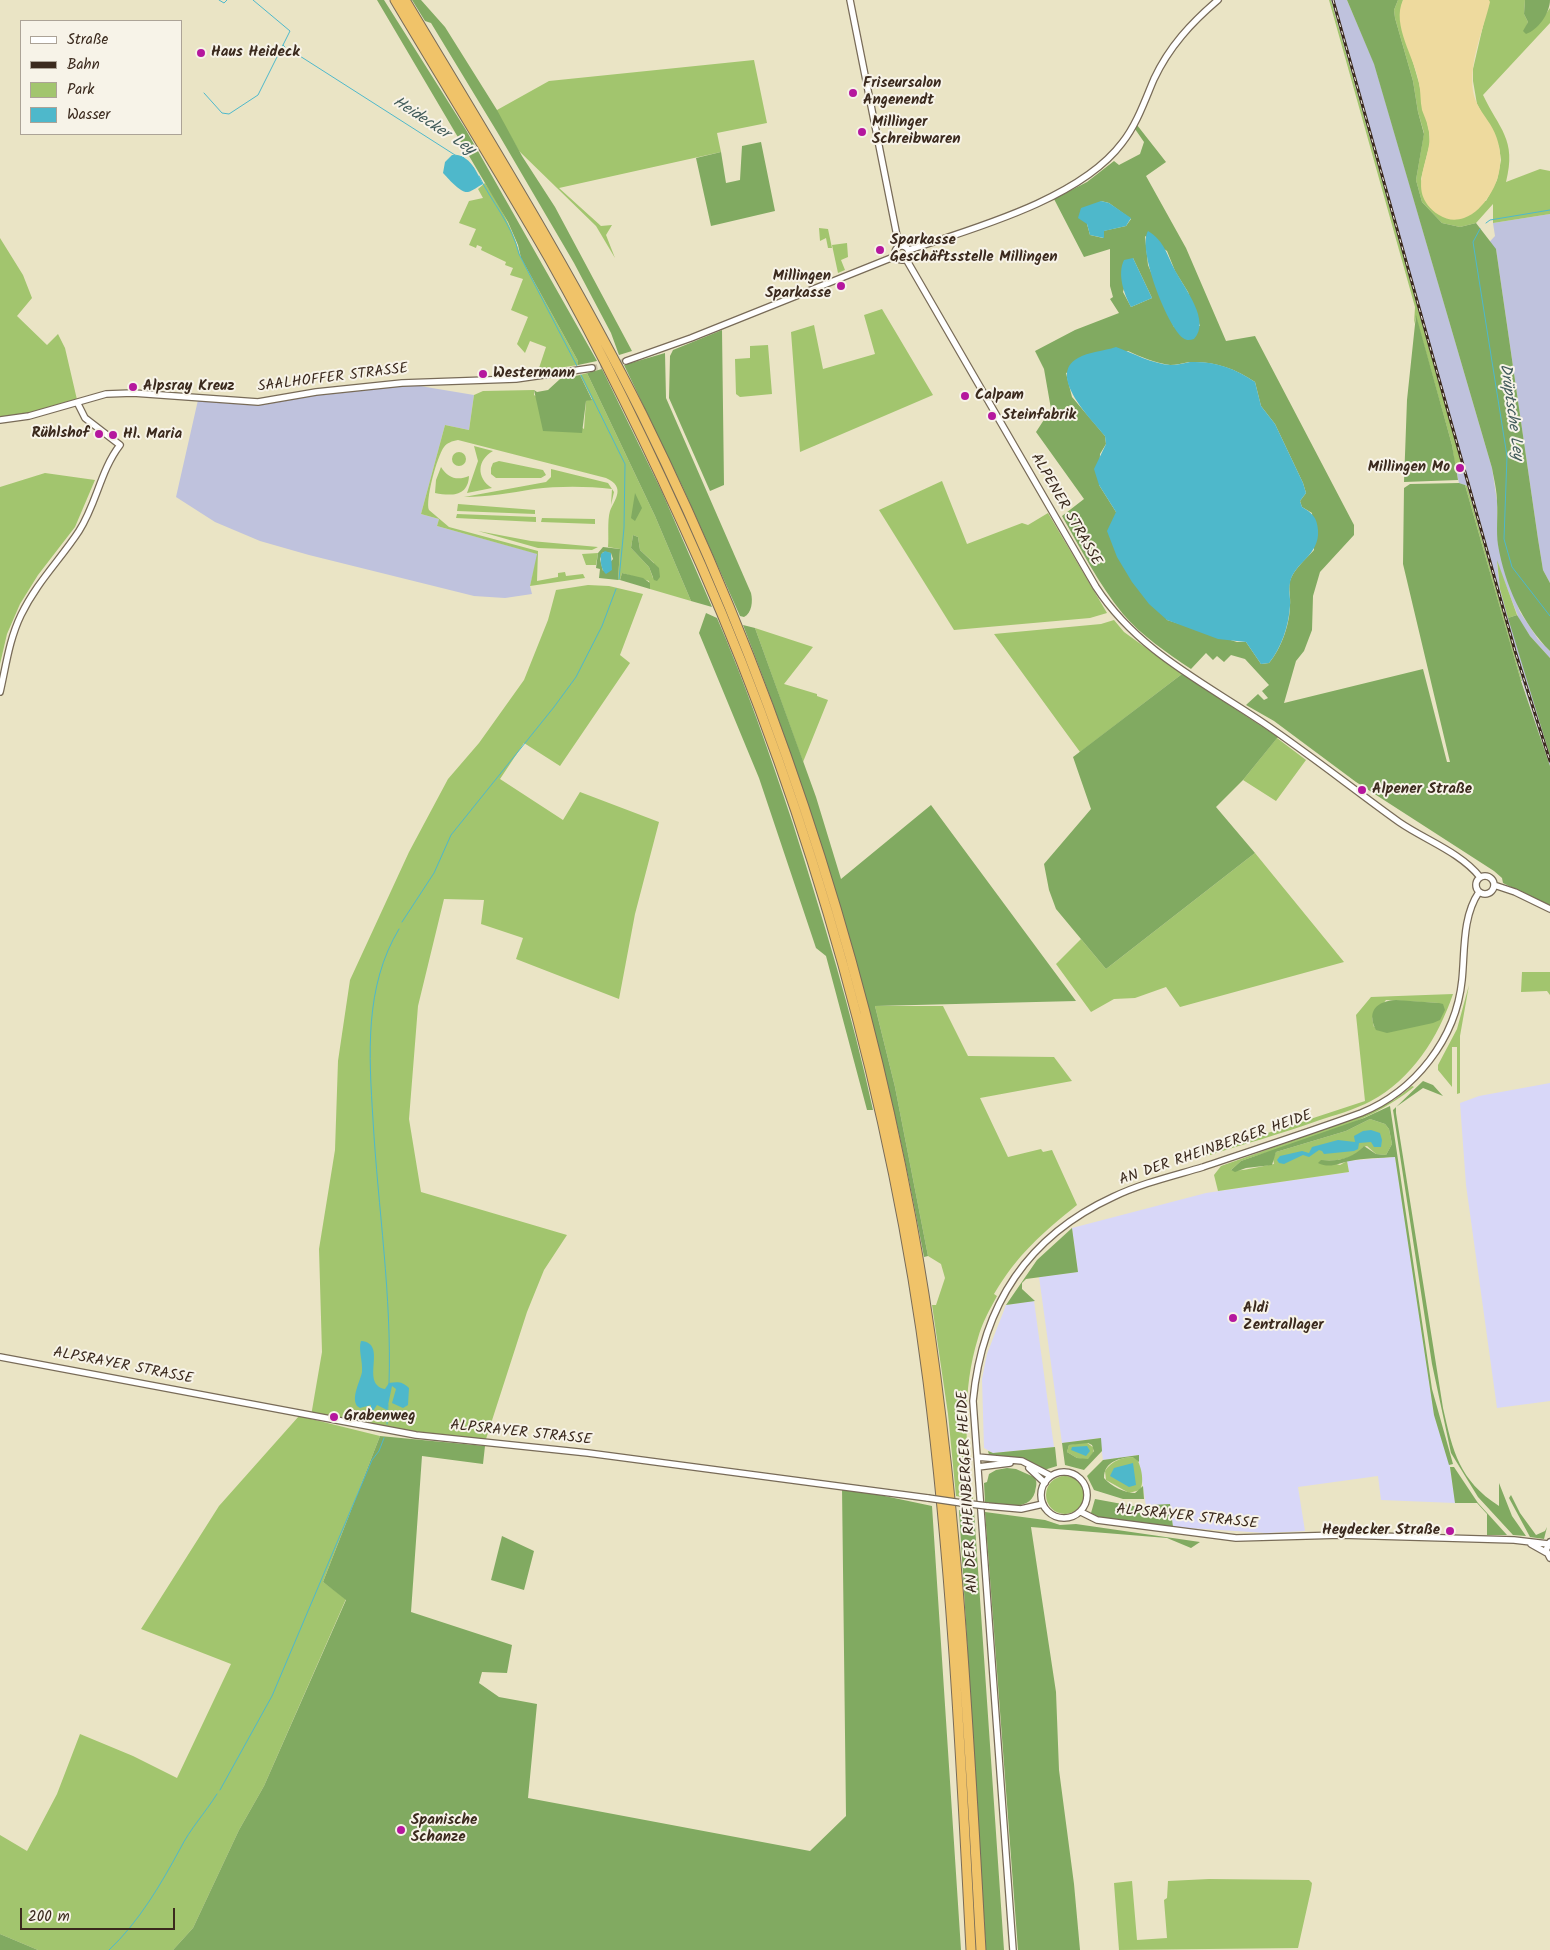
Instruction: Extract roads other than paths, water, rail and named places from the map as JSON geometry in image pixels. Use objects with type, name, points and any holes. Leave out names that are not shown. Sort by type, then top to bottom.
[{"type":"highway","points":[[395,0],[550,260],[628,408],[702,568],[761,715],[802,830],[828,914],[877,1101],[910,1267],[928,1378],[951,1617],[971,1950]]},
{"type":"highway","points":[[405,0],[559,259],[640,412],[673,480],[713,568],[781,742],[810,823],[836,907],[866,1016],[891,1119],[911,1218],[937,1375],[953,1517],[964,1660],[981,1950]]},
{"type":"street","points":[[850,0],[899,246],[896,249],[896,256]]},
{"type":"street","points":[[909,250],[1042,201],[1080,182],[1101,167],[1123,142],[1136,122],[1169,51],[1182,33],[1218,0]]},
{"type":"street","points":[[899,246],[904,246],[909,250]]},
{"type":"street","points":[[896,256],[901,260],[906,259],[909,250]]},
{"type":"street","points":[[626,361],[691,338],[896,256]]},
{"type":"street","name":"ALPENER STRASSE","points":[[906,259],[1096,587],[1129,630],[1149,647],[1262,722],[1401,823],[1468,865],[1480,877]]},
{"type":"street","name":"SAALHOFFER STRASSE","points":[[0,420],[29,416],[78,404],[106,394],[132,392],[258,402],[402,383],[516,378],[592,368]]},
{"type":"street","points":[[0,692],[11,640],[21,616],[41,581],[79,530],[106,465],[120,445],[85,418],[78,404]]},
{"type":"street","points":[[1480,877],[1490,877],[1494,886],[1492,891],[1487,894],[1479,892],[1476,884],[1480,877]]},
{"type":"street","points":[[1494,886],[1515,892],[1550,910]]},
{"type":"street","name":"AN DER RHEINBERGER HEIDE","points":[[1013,1950],[973,1401],[982,1343],[1006,1292],[1020,1270],[1058,1230],[1113,1197],[1361,1113],[1379,1105],[1403,1088],[1434,1055],[1453,1016],[1461,987],[1468,915],[1479,892]]},
{"type":"street","name":"ALPSRAYER STRASSE","points":[[0,1357],[416,1435],[588,1453],[987,1506],[1021,1509],[1043,1504]]},
{"type":"street","points":[[977,1457],[1022,1462],[1051,1476]]},
{"type":"street","points":[[978,1467],[1016,1463],[1033,1470],[1045,1483]]},
{"type":"street","points":[[1068,1472],[1083,1481],[1088,1497],[1081,1512],[1070,1518],[1062,1519],[1050,1514],[1043,1504],[1041,1491],[1051,1476],[1068,1472]]},
{"type":"street","name":"ALPSRAYER STRASSE","points":[[1081,1512],[1097,1520],[1236,1538],[1341,1535],[1514,1540],[1531,1544],[1549,1543]]},
{"type":"street","points":[[1548,1555],[1549,1543]]},
{"type":"street","name":"ALPSRAYER STRASSE","points":[[1531,1544],[1548,1555]]},
{"type":"water","points":[[452,155],[458,155],[468,160],[483,184],[468,192],[454,185],[443,173],[445,162]]},
{"type":"water","points":[[1101,201],[1109,203],[1131,218],[1126,226],[1104,231],[1104,238],[1090,235],[1087,224],[1078,218],[1081,208]]},
{"type":"water","points":[[1148,231],[1162,244],[1195,305],[1200,323],[1194,339],[1187,340],[1176,331],[1162,304],[1150,270],[1146,240]]},
{"type":"water","points":[[1133,258],[1152,298],[1131,307],[1124,290],[1121,271],[1124,260]]},
{"type":"water","points":[[1116,347],[1164,364],[1173,365],[1199,362],[1216,364],[1232,369],[1255,382],[1261,406],[1275,424],[1303,483],[1306,493],[1300,501],[1302,507],[1313,516],[1318,530],[1315,546],[1292,576],[1289,586],[1290,606],[1286,629],[1281,644],[1269,663],[1261,664],[1246,642],[1218,639],[1167,620],[1149,604],[1132,582],[1117,557],[1107,531],[1116,512],[1099,485],[1094,469],[1106,444],[1105,436],[1082,409],[1069,386],[1067,375],[1069,366],[1078,358],[1086,354]]},
{"type":"water","points":[[605,551],[611,553],[612,570],[606,574],[602,567],[601,559],[601,554]]},
{"type":"water","points":[[1371,1130],[1380,1133],[1381,1147],[1374,1147],[1371,1142],[1359,1143],[1358,1149],[1354,1151],[1324,1154],[1319,1150],[1309,1157],[1303,1155],[1284,1164],[1279,1163],[1277,1160],[1280,1156],[1302,1151],[1309,1153],[1312,1147],[1338,1140],[1355,1142],[1354,1136],[1363,1131]]},
{"type":"water","points":[[361,1341],[369,1343],[373,1349],[374,1380],[378,1386],[385,1389],[389,1383],[397,1382],[404,1384],[409,1388],[408,1405],[403,1408],[392,1403],[396,1389],[392,1386],[387,1410],[377,1405],[371,1414],[371,1405],[360,1408],[357,1406],[355,1394],[362,1372]]},
{"type":"water","points":[[1087,1446],[1090,1451],[1086,1456],[1071,1450],[1072,1447]]},
{"type":"water","points":[[1133,1463],[1136,1485],[1129,1487],[1110,1476],[1114,1468]]},
{"type":"waterway","name":"Heidecker Ley","points":[[219,0],[224,3],[227,0]]},
{"type":"waterway","name":"Heidecker Ley","points":[[253,0],[290,31],[283,45],[285,47]]},
{"type":"waterway","points":[[204,93],[222,113],[229,114],[258,95],[283,45]]},
{"type":"waterway","name":"Heidecker Ley","points":[[292,51],[455,155],[463,157],[474,168]]},
{"type":"waterway","name":"Heidecker Ley","points":[[479,176],[507,223],[519,254],[577,366]]},
{"type":"waterway","name":"Drüptsche Ley","points":[[1486,223],[1490,220],[1550,210]]},
{"type":"waterway","name":"Drüptsche Ley","points":[[1480,229],[1473,242],[1507,456],[1504,539],[1512,567],[1550,616]]},
{"type":"waterway","points":[[581,375],[625,464],[624,528],[619,579]]},
{"type":"waterway","points":[[402,922],[434,873],[451,835],[576,677],[602,626],[616,589]]},
{"type":"waterway","points":[[389,1384],[388,1318],[375,1153],[370,1046],[374,998],[388,951],[399,929]]},
{"type":"waterway","points":[[387,1424],[388,1405]]},
{"type":"waterway","points":[[220,1790],[272,1696],[372,1460],[379,1451],[384,1438]]},
{"type":"waterway","points":[[109,1950],[149,1902],[188,1835],[217,1794]]},
{"type":"tunnel","points":[[592,368],[626,361]]},
{"type":"railway","points":[[1333,0],[1515,651],[1550,761]]},
{"type":"place","name":"Haus Heideck","points":[[201,53]]},
{"type":"place","name":"Friseursalon Angenendt","points":[[853,93]]},
{"type":"place","name":"Millinger Schreibwaren","points":[[862,132]]},
{"type":"place","name":"Sparkasse Geschäftsstelle Millingen","points":[[880,250]]},
{"type":"place","name":"Millingen Sparkasse","points":[[841,286]]},
{"type":"place","name":"Westermann","points":[[483,374]]},
{"type":"place","name":"Alpsray Kreuz","points":[[133,387]]},
{"type":"place","name":"Calpam","points":[[965,396]]},
{"type":"place","name":"Steinfabrik","points":[[992,416]]},
{"type":"place","name":"Rühlshof","points":[[99,434]]},
{"type":"place","name":"Hl. Maria","points":[[113,435]]},
{"type":"place","name":"Millingen Mo","points":[[1460,468]]},
{"type":"place","name":"Alpener Straße","points":[[1362,790]]},
{"type":"place","name":"Aldi Zentrallager","points":[[1233,1318]]},
{"type":"place","name":"Grabenweg","points":[[334,1417]]},
{"type":"place","name":"Heydecker Straße","points":[[1450,1531]]},
{"type":"place","name":"Spanische Schanze","points":[[401,1830]]}]
